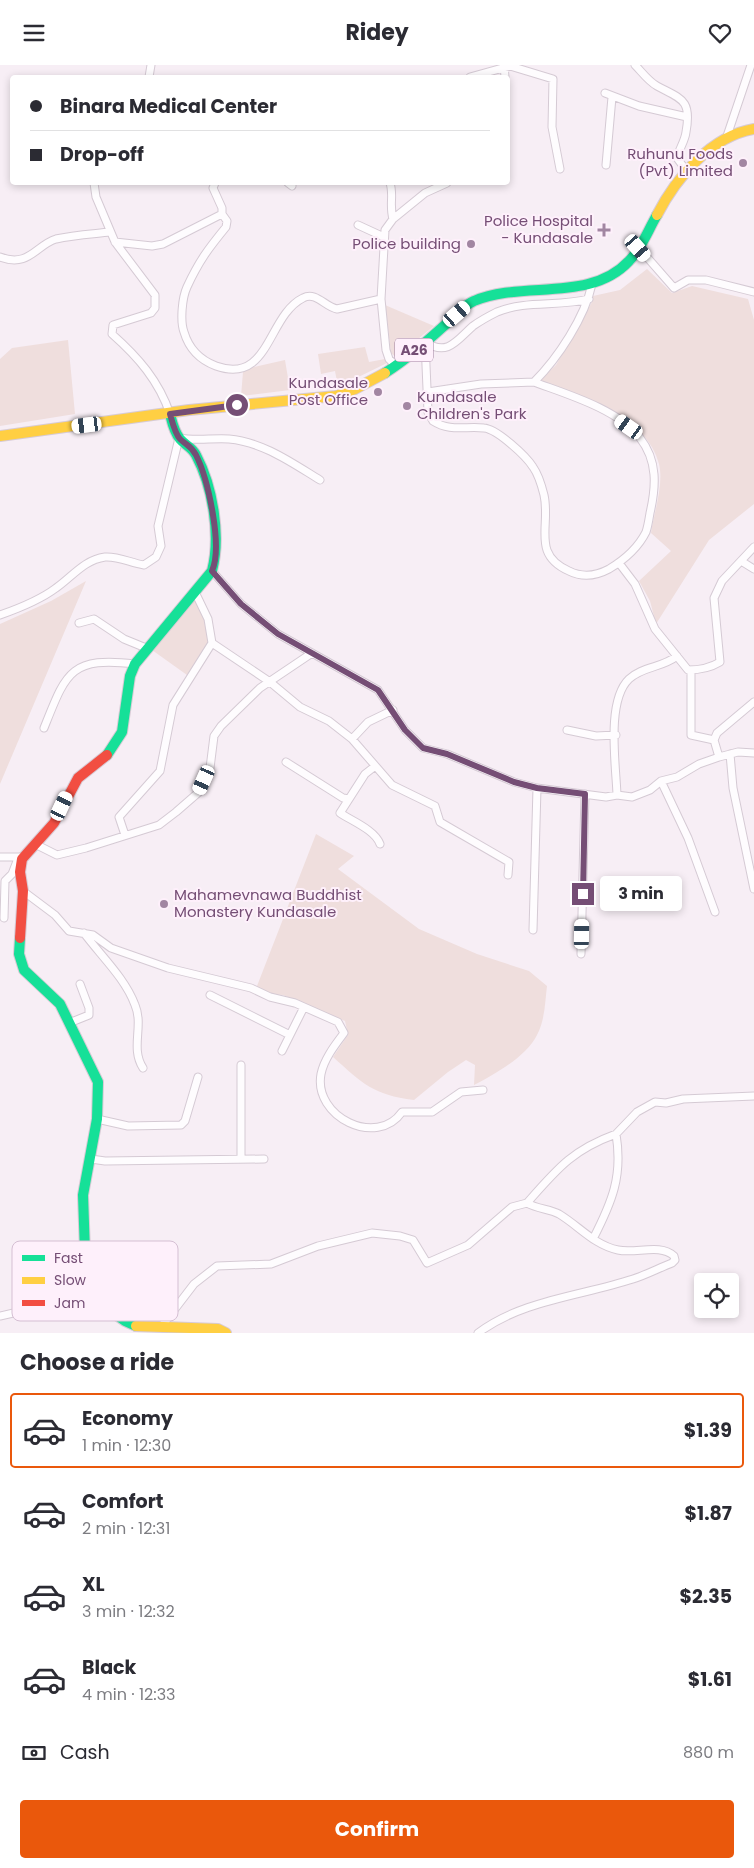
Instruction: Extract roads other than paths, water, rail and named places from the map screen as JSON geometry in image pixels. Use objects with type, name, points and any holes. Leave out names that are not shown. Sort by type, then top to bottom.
[{"type":"main road","name":"A26","points":[[0,436],[170,414],[336,396],[365,385],[396,366],[470,303],[494,292],[518,289],[557,289],[592,284],[614,273],[626,264],[638,248],[660,208],[702,157],[727,136],[736,132],[754,129]]},
{"type":"main road","points":[[84,1241],[83,1195],[97,1119],[98,1082],[90,1062],[60,1005],[24,970],[19,954],[23,891],[20,871],[22,858],[54,823],[78,778],[105,758],[115,745],[122,732],[130,676],[135,664],[146,648],[212,571],[216,561],[218,548],[207,485],[190,445],[179,438],[170,414]]},
{"type":"main road","points":[[125,1321],[137,1326],[218,1329],[226,1333]]},
{"type":"street","points":[[535,74],[536,65]]},
{"type":"street","points":[[634,65],[657,86],[675,93],[683,100],[687,117],[685,137],[677,158],[688,173]]},
{"type":"street","points":[[727,136],[751,65]]},
{"type":"street","points":[[476,75],[504,66],[553,79],[552,127],[560,169]]},
{"type":"street","points":[[606,165],[608,95],[639,106],[687,117]]},
{"type":"street","points":[[94,185],[96,197],[115,242],[150,287],[156,301],[151,313],[113,325],[112,334],[129,349],[160,388],[170,414]]},
{"type":"street","points":[[214,185],[213,188],[222,208],[222,214],[228,221],[226,227],[200,259],[185,292],[182,328],[188,344],[204,361],[227,370],[242,369],[253,363],[271,341],[284,313],[303,298],[313,297],[320,299],[337,309],[381,299]]},
{"type":"street","points":[[391,185],[393,192],[389,204],[393,219]]},
{"type":"street","points":[[396,366],[389,359],[386,350],[381,299],[385,230],[393,219],[425,193],[443,185]]},
{"type":"street","points":[[115,242],[152,246],[163,244],[222,214]]},
{"type":"street","points":[[358,225],[384,237]]},
{"type":"street","points":[[0,257],[10,261],[34,255],[54,240],[110,232]]},
{"type":"street","points":[[638,248],[674,289],[688,280],[706,280],[754,292]]},
{"type":"street","points":[[534,381],[553,363],[589,299],[592,284]]},
{"type":"street","points":[[425,342],[435,348],[449,347],[457,343],[474,325],[497,312],[526,305],[554,305],[589,299]]},
{"type":"street","points":[[425,342],[428,411],[433,421],[452,429],[486,428],[521,451],[528,459],[535,469],[544,496],[544,541],[549,555],[554,562],[568,571],[587,575],[600,573],[619,563],[631,553],[646,531],[655,491],[654,465],[640,438],[629,427],[607,412],[534,381],[481,384],[428,392]]},
{"type":"street","points":[[0,615],[38,599],[57,587],[82,566],[94,560],[114,557],[144,565],[156,557],[161,546],[158,526],[179,438],[229,439],[247,442],[262,447],[320,480]]},
{"type":"street","points":[[619,563],[635,584],[655,629],[688,670],[691,670],[711,667],[720,663],[714,598],[722,581],[754,547]]},
{"type":"street","points":[[740,561],[754,569]]},
{"type":"street","points":[[212,571],[241,604],[278,634],[378,690],[405,730],[423,748],[447,754],[514,782],[537,788],[606,797],[617,795],[632,797],[650,789],[661,781],[677,777],[719,757],[730,754],[754,753]]},
{"type":"street","points":[[125,835],[120,817],[160,771],[173,705],[212,643],[208,619],[194,592]]},
{"type":"street","points":[[79,623],[94,619],[124,639],[146,648]]},
{"type":"street","points":[[212,643],[270,682],[300,707],[329,721],[352,739],[374,767],[392,785],[435,806],[440,822],[509,862],[508,875]]},
{"type":"street","points":[[35,844],[56,855],[159,825],[199,792],[210,767],[214,736],[217,731],[260,688],[312,653]]},
{"type":"street","points":[[617,795],[616,707],[619,692],[629,679],[643,670],[666,664],[677,656]]},
{"type":"street","points":[[44,728],[59,690],[67,677],[78,668],[90,663],[117,662],[135,664]]},
{"type":"street","points":[[691,670],[692,735],[714,740]]},
{"type":"street","points":[[719,757],[714,740],[717,733],[754,702]]},
{"type":"street","points":[[352,739],[368,722],[393,710]]},
{"type":"street","points":[[568,729],[596,736],[616,735]]},
{"type":"street","points":[[730,754],[732,788],[754,889]]},
{"type":"street","points":[[286,762],[343,798],[349,799]]},
{"type":"street","points":[[374,767],[365,774],[340,813],[370,832],[378,839],[380,844]]},
{"type":"street","points":[[661,781],[688,838],[715,912]]},
{"type":"street","points":[[533,930],[537,788]]},
{"type":"street","points":[[581,953],[585,794]]},
{"type":"street","points":[[0,857],[22,858]]},
{"type":"street","points":[[4,918],[2,902],[3,880],[12,874],[17,861],[22,858]]},
{"type":"street","points":[[23,891],[55,915],[69,931],[93,935],[111,948],[168,968],[251,988],[270,997],[304,1007],[338,1022],[344,1033],[330,1053],[320,1075],[325,1099],[332,1112],[345,1123],[383,1127],[397,1120],[402,1112],[432,1112],[461,1092],[483,1089]]},
{"type":"street","points":[[84,933],[127,988],[136,1005],[138,1017],[136,1051],[137,1059],[143,1068]]},
{"type":"street","points":[[69,1023],[89,1015],[89,1008],[80,985]]},
{"type":"street","points":[[210,995],[290,1035]]},
{"type":"street","points":[[282,1051],[304,1007]]},
{"type":"street","points":[[241,1065],[241,1159]]},
{"type":"street","points":[[97,1119],[128,1126],[181,1125],[185,1121],[198,1077]]},
{"type":"street","points":[[178,1304],[194,1284],[217,1266],[271,1264],[318,1246],[372,1233],[393,1235],[413,1240],[427,1263],[468,1245],[512,1207],[527,1203],[562,1164],[594,1142],[616,1134],[637,1112],[655,1102],[754,1096]]},
{"type":"street","points":[[593,1239],[615,1189],[619,1171],[616,1134]]},
{"type":"street","points":[[91,1159],[105,1161],[264,1159]]},
{"type":"street","points":[[478,1333],[491,1323],[527,1307],[633,1279],[675,1260],[674,1255],[669,1251],[621,1251],[599,1244],[558,1213],[537,1209],[527,1203]]},
{"type":"street","points":[[160,1327],[165,1321]]},
{"type":"place","name":"Ruhunu Foods (Pvt) Limited","points":[[743,163]]},
{"type":"place","name":"Police Hospital - Kundasale","points":[[604,230]]},
{"type":"place","name":"Police building","points":[[471,244]]},
{"type":"place","name":"Kundasale Post Office","points":[[378,392]]},
{"type":"place","name":"Kundasale Children's Park","points":[[407,406]]},
{"type":"place","name":"Mahamevnawa Buddhist Monastery Kundasale","points":[[164,904]]}]
